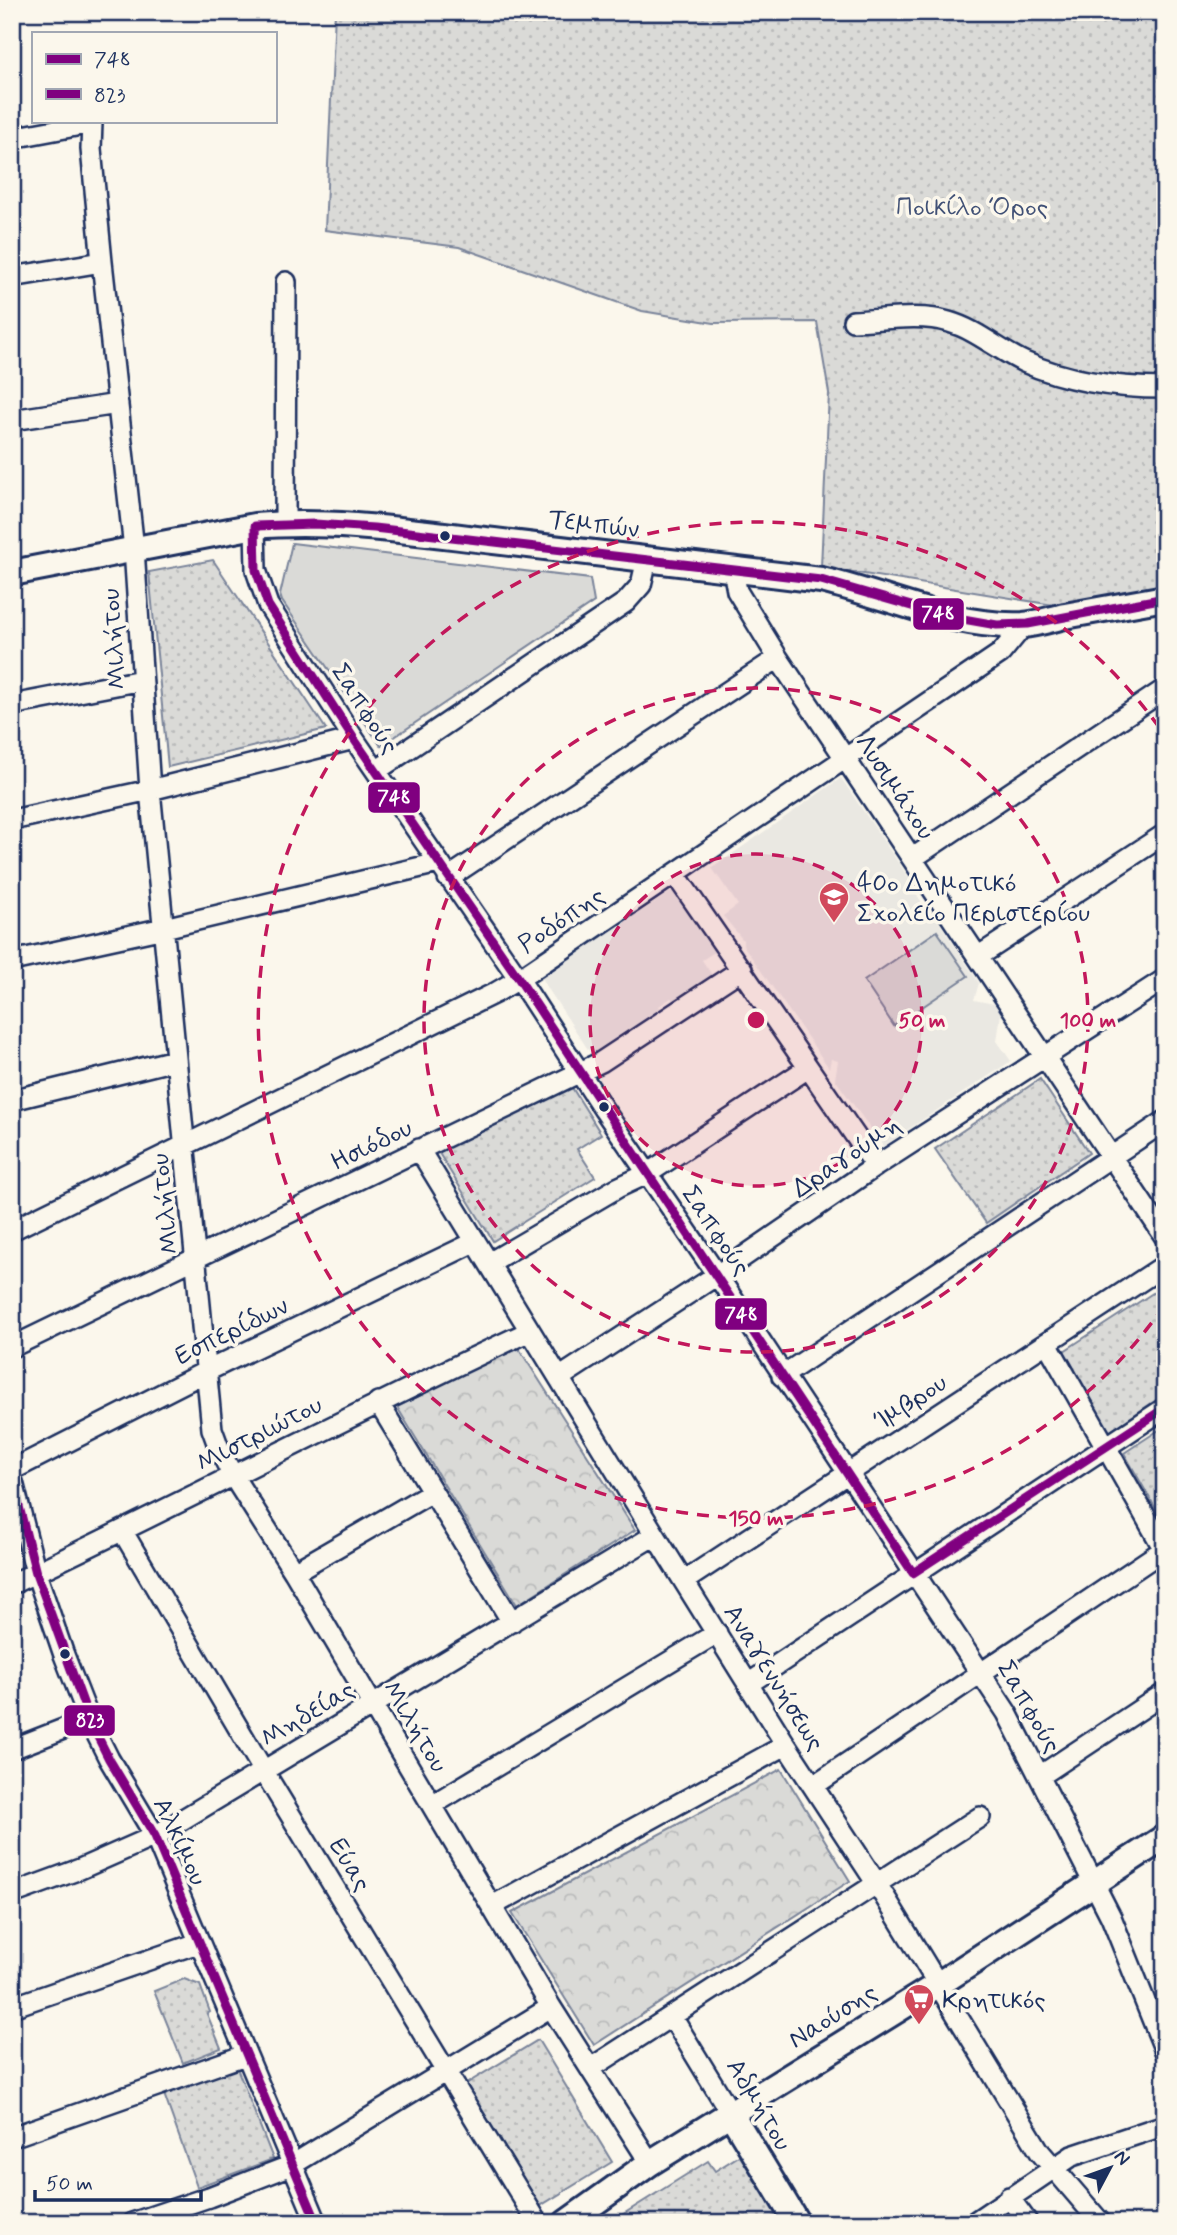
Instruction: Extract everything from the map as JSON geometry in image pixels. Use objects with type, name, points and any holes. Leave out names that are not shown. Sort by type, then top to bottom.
[{"type":"street","name":"Μιλήτου","points":[[12,138],[92,123],[91,149],[134,549],[150,790],[212,1429],[233,1476],[373,1705],[551,2007],[650,2163]]},
{"type":"street","points":[[12,277],[102,262]]},
{"type":"street","points":[[285,523],[286,282]]},
{"type":"street","points":[[853,321],[919,318],[947,321],[969,329],[1023,361],[1068,378],[1127,388],[1165,388]]},
{"type":"street","points":[[12,420],[118,404]]},
{"type":"street","name":"Τεμπών","points":[[12,573],[256,526],[285,523],[335,525],[821,580],[869,592],[939,615],[1024,625],[1165,598]]},
{"type":"street","name":"Σαπφούς","points":[[256,526],[256,570],[268,605],[376,771],[519,979],[1007,1713],[1111,1917],[1159,2020],[1165,2051]]},
{"type":"street","points":[[376,771],[626,602],[641,585],[647,559]]},
{"type":"street","name":"Λυσιμάχου","points":[[733,570],[737,591],[778,658],[1165,1237]]},
{"type":"street","name":"Ροδόπης","points":[[12,1230],[519,979],[1001,653],[1024,625]]},
{"type":"street","points":[[12,961],[443,871],[778,658]]},
{"type":"street","points":[[12,705],[142,680]]},
{"type":"street","points":[[913,858],[1165,690]]},
{"type":"street","points":[[12,820],[150,790],[355,739]]},
{"type":"street","points":[[978,956],[1165,834]]},
{"type":"street","points":[[676,874],[876,1166]]},
{"type":"street","name":"Ησιόδου","points":[[12,1347],[580,1073],[742,969]]},
{"type":"street","name":"Δραγούμη","points":[[559,1378],[717,1275],[876,1166],[1165,979]]},
{"type":"street","points":[[12,1100],[175,1060]]},
{"type":"street","points":[[489,1263],[617,1188],[647,1174],[808,1068]]},
{"type":"street","points":[[782,1376],[1165,1121]]},
{"type":"street","name":"Αναγεννήσεως","points":[[419,1149],[655,1535],[786,1745],[877,1884],[1052,2168],[1101,2223]]},
{"type":"street","name":"Εσπερίδων","points":[[12,1470],[207,1371],[475,1242]]},
{"type":"street","name":"Ίμβρου","points":[[684,1581],[1165,1265]]},
{"type":"street","name":"Μιστριώτου","points":[[12,1584],[122,1532],[378,1402],[530,1331]]},
{"type":"street","points":[[813,1786],[1165,1550],[1047,1343]]},
{"type":"street","points":[[378,1402],[512,1622]]},
{"type":"street","points":[[748,1684],[1165,1408]]},
{"type":"street","name":"Αλκίμου","points":[[12,1478],[36,1573],[89,1719],[109,1759],[155,1836],[317,2223]]},
{"type":"street","points":[[293,1572],[432,1492]]},
{"type":"street","name":"Εύας","points":[[122,1532],[538,2223]]},
{"type":"street","name":"Μηδείας","points":[[12,1894],[155,1836],[655,1535]]},
{"type":"street","points":[[432,1805],[717,1633]]},
{"type":"street","points":[[1040,1776],[1165,1693]]},
{"type":"street","points":[[12,1749],[89,1719]]},
{"type":"street","points":[[492,1906],[786,1745]]},
{"type":"street","points":[[591,2068],[980,1817]]},
{"type":"street","name":"Ναούσης","points":[[566,2223],[650,2163],[939,1984],[1165,1837]]},
{"type":"street","points":[[12,2007],[198,1943]]},
{"type":"street","points":[[132,2223],[292,2165],[551,2007]]},
{"type":"street","name":"Αδμήτου","points":[[673,2017],[797,2223]]},
{"type":"street","points":[[12,2137],[245,2055]]},
{"type":"street","points":[[973,2223],[1072,2156],[1165,2125]]},
{"type":"street","points":[[1009,2197],[1028,2223]]},
{"type":"shaded area","name":"40ο Δημοτικό Σχολείο Περιστερίου","points":[[841,778],[917,890],[916,894],[924,906],[929,907],[979,983],[974,1000],[994,1004],[1001,1013],[997,1041],[1011,1061],[883,1146],[835,1079],[838,1061],[831,1059],[829,1068],[743,945],[743,940],[723,916],[738,905],[712,868]]},
{"type":"shaded area","points":[[675,889],[716,951],[702,960],[712,975],[674,1001],[671,998],[591,1054],[541,978]]},
{"type":"green space","name":"Ποικίλο Όρος","points":[[335,12],[1165,12],[1165,587],[1053,605],[821,567],[829,393],[817,322],[714,323],[642,311],[459,247],[325,230]]},
{"type":"green space","points":[[292,543],[590,579],[594,602],[381,746],[282,601],[280,595]]},
{"type":"green space","points":[[213,560],[326,729],[168,767],[149,572]]},
{"type":"green space","points":[[937,931],[968,976],[894,1026],[864,981]]},
{"type":"green space","points":[[1040,1079],[1089,1153],[986,1223],[935,1149]]},
{"type":"green space","points":[[571,1086],[601,1134],[577,1149],[595,1177],[493,1241],[437,1150]]},
{"type":"green space","points":[[1165,1285],[1165,1394],[1109,1432],[1064,1351]]},
{"type":"green space","points":[[518,1347],[635,1530],[517,1605],[397,1407]]},
{"type":"green space","points":[[1165,1426],[1165,1525],[1124,1453]]},
{"type":"green space","points":[[781,1769],[850,1881],[594,2045],[512,1913]]},
{"type":"green space","points":[[184,1979],[200,1985],[210,2012],[207,2014],[221,2048],[183,2063],[154,1991]]},
{"type":"green space","points":[[538,2040],[612,2162],[540,2206],[466,2084]]},
{"type":"green space","points":[[237,2068],[273,2159],[197,2187],[164,2094]]},
{"type":"green space","points":[[742,2154],[783,2223],[609,2223],[708,2161],[715,2171]]},
{"type":"transit line","name":"748","points":[[255,526],[315,524],[374,528],[821,580],[946,616],[997,625],[1028,624],[1165,598]]},
{"type":"transit line","name":"748","points":[[255,526],[256,570],[268,605],[354,739],[519,979],[913,1573]]},
{"type":"transit line","name":"748","points":[[913,1573],[1165,1408]]},
{"type":"transit line","name":"823","points":[[12,1479],[36,1573],[89,1719],[109,1759],[155,1836],[317,2223]]},
{"type":"place","name":"40ο Δημοτικό Σχολείο Περιστερίου","points":[[834,924]]},
{"type":"place","name":"Κρητικός","points":[[919,2026]]}]
